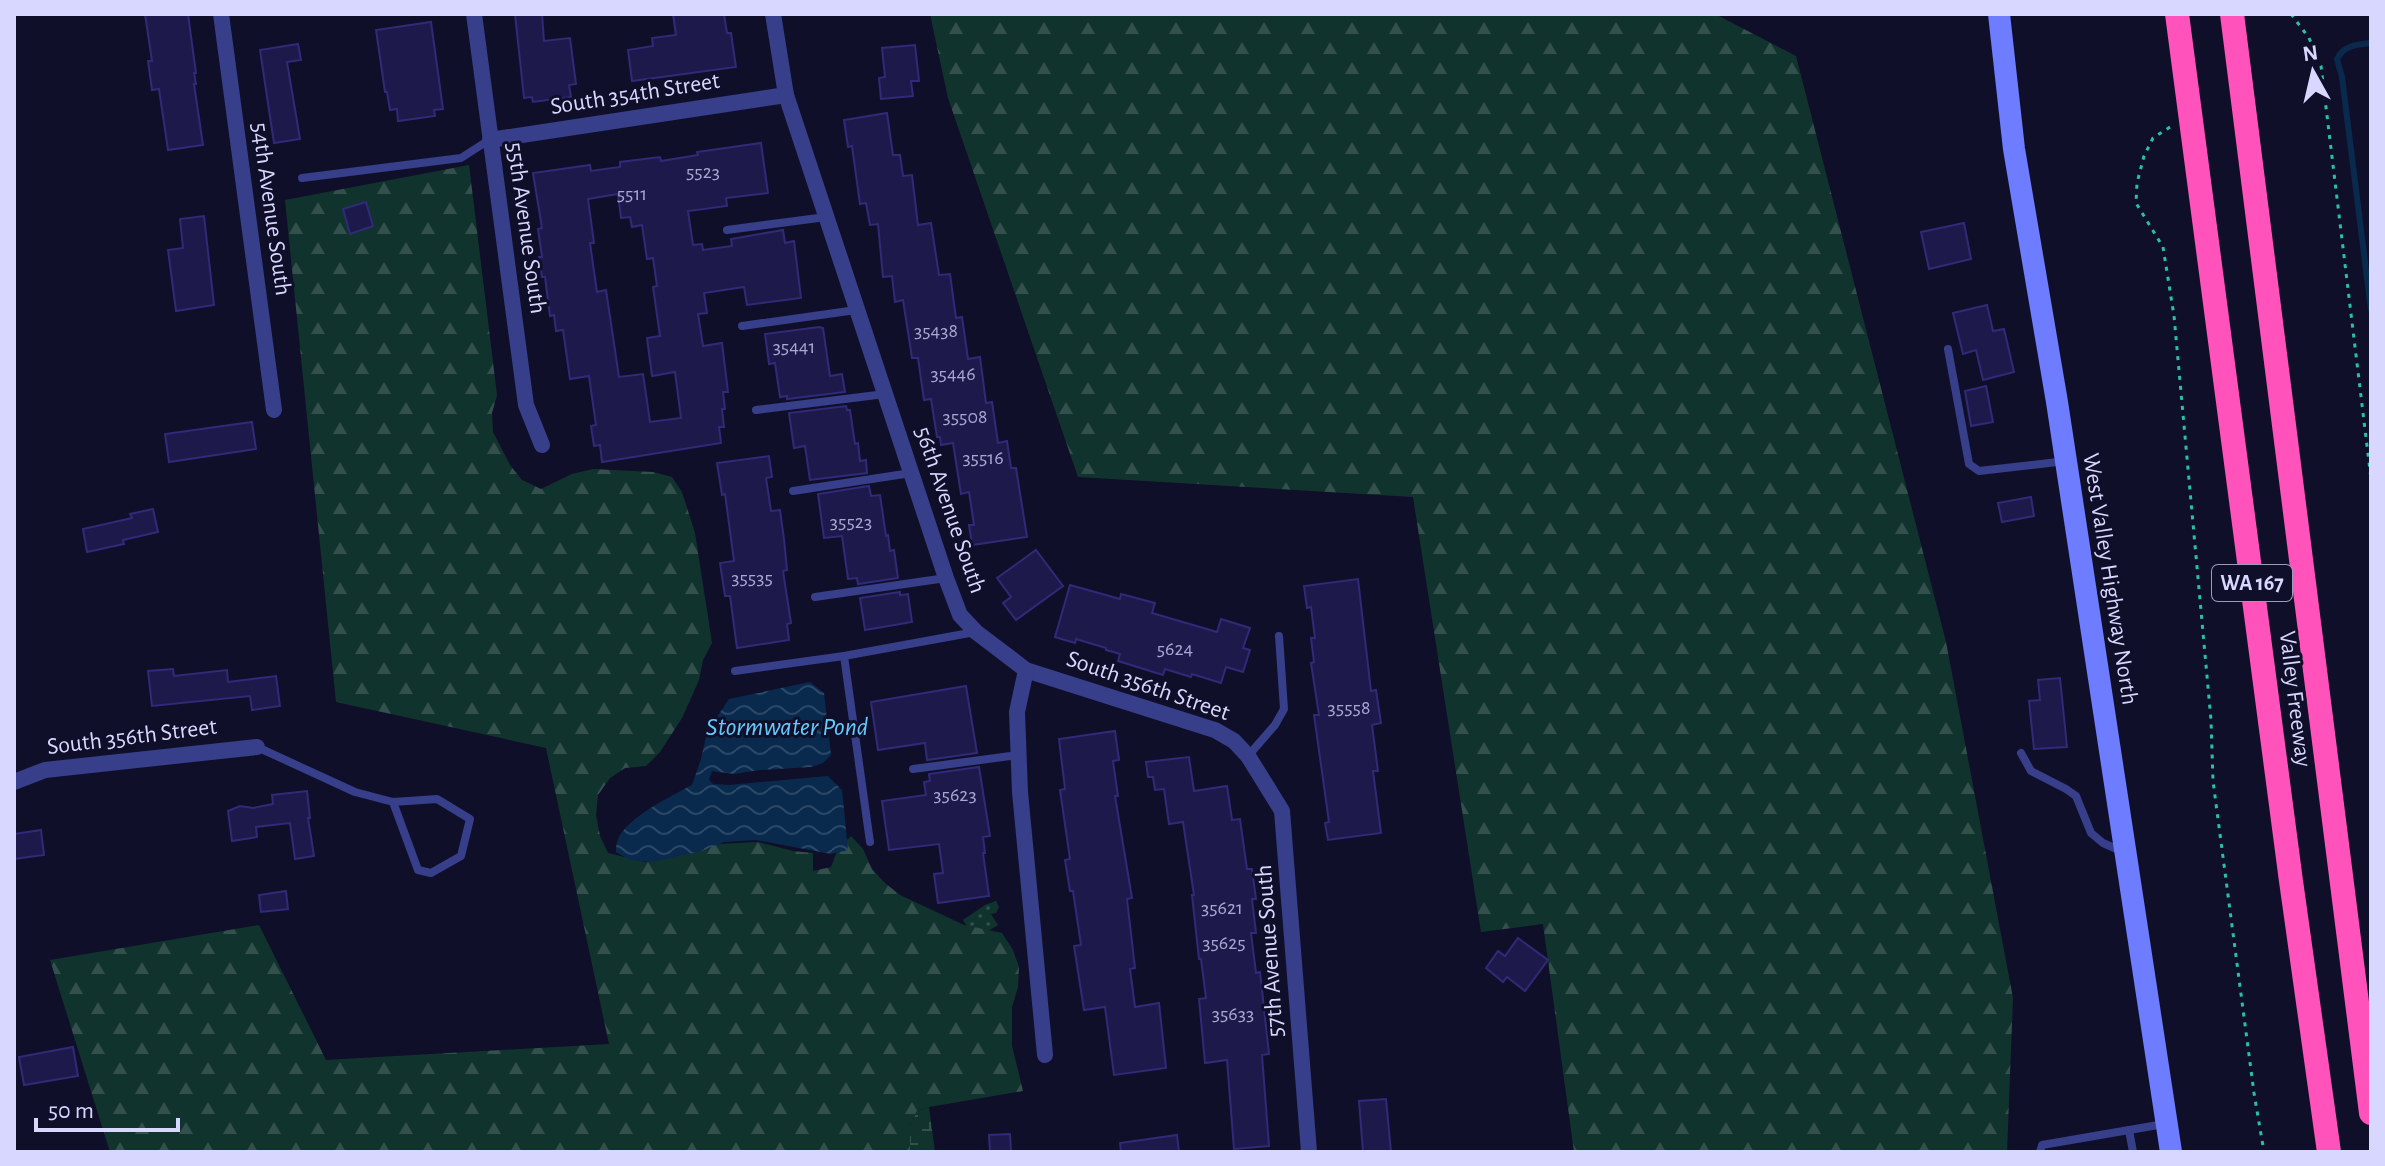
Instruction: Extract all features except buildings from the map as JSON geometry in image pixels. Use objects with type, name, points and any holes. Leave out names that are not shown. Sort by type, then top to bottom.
[{"type":"highway","name":"Valley Freeway","points":[[2177,14],[2329,1152]]},
{"type":"highway","name":"Valley Freeway","points":[[2232,14],[2371,1113]]},
{"type":"main road","name":"West Valley Highway North","points":[[1999,14],[2014,149],[2066,461],[2171,1152]]},
{"type":"street","name":"54th Avenue South","points":[[221,14],[274,410]]},
{"type":"street","name":"55th Avenue South","points":[[474,14],[526,405],[542,445]]},
{"type":"street","name":"56th Avenue South","points":[[773,14],[786,95],[960,615],[976,632],[1026,670]]},
{"type":"street","name":"South 354th Street","points":[[490,140],[786,95]]},
{"type":"street","points":[[1026,670],[1017,712],[1018,755],[1045,1055]]},
{"type":"street","name":"South 356th Street","points":[[1026,670],[1215,730],[1234,741],[1248,756]]},
{"type":"street","name":"South 356th Street","points":[[14,782],[45,770],[257,747]]},
{"type":"street","name":"57th Avenue South","points":[[1248,756],[1282,811],[1309,1152]]},
{"type":"lane","points":[[302,178],[461,158],[490,140]]},
{"type":"lane","points":[[727,230],[827,217]]},
{"type":"lane","points":[[742,326],[858,309]]},
{"type":"lane","points":[[1948,349],[1969,464],[1979,471],[2066,461]]},
{"type":"lane","points":[[756,410],[885,394]]},
{"type":"lane","points":[[793,491],[911,473]]},
{"type":"lane","points":[[815,597],[946,578]]},
{"type":"lane","points":[[735,671],[844,656],[976,632]]},
{"type":"lane","points":[[1248,756],[1275,725],[1284,709],[1279,636]]},
{"type":"lane","points":[[844,656],[870,842]]},
{"type":"lane","points":[[257,747],[355,792],[393,802],[437,799],[470,819],[461,856],[431,873],[418,870],[393,802]]},
{"type":"lane","points":[[2021,753],[2031,771],[2076,796],[2096,838],[2125,852]]},
{"type":"lane","points":[[913,769],[1018,755]]},
{"type":"lane","points":[[2040,1152],[2042,1145],[2167,1124]]},
{"type":"lane","points":[[2129,1130],[2133,1152]]},
{"type":"path","points":[[2291,14],[2309,38],[2321,66],[2371,479]]},
{"type":"path","points":[[2189,113],[2153,138],[2144,156],[2136,203],[2163,247],[2174,316],[2211,720],[2213,781],[2264,1152]]},
{"type":"green space","points":[[930,14],[1715,14],[1796,56],[1946,642],[2013,998],[2007,1152],[1574,1152],[1543,924],[1481,932],[1413,497],[1078,477],[948,98]]},
{"type":"green space","points":[[469,165],[497,395],[492,413],[493,432],[510,465],[522,480],[541,489],[572,474],[593,469],[653,472],[672,477],[682,492],[695,533],[712,643],[682,718],[660,752],[646,766],[625,768],[610,778],[598,795],[596,815],[600,836],[608,853],[645,862],[720,844],[758,842],[813,853],[813,871],[831,867],[838,849],[851,836],[863,849],[872,869],[900,895],[964,925],[1002,933],[1013,950],[1019,967],[1018,987],[1012,1007],[1012,1046],[1023,1091],[917,1111],[910,1126],[910,1152],[110,1152],[50,960],[259,925],[326,1060],[609,1044],[546,748],[336,702],[285,200]]},
{"type":"green space","points":[[996,901],[999,907],[996,913],[991,914],[998,925],[975,939],[963,920]]},
{"type":"green space","points":[[929,1107],[935,1152],[910,1152],[910,1126],[917,1111]]},
{"type":"water","name":"Stormwater Pond","points":[[810,682],[824,693],[831,755],[823,763],[811,767],[734,774],[712,771],[709,780],[713,784],[729,785],[828,776],[842,790],[848,850],[831,854],[756,840],[724,842],[702,851],[653,862],[630,860],[616,852],[618,839],[631,823],[692,785],[707,732],[729,699]]},
{"type":"waterway","points":[[2371,43],[2347,48],[2337,59],[2342,77],[2371,310]]}]
